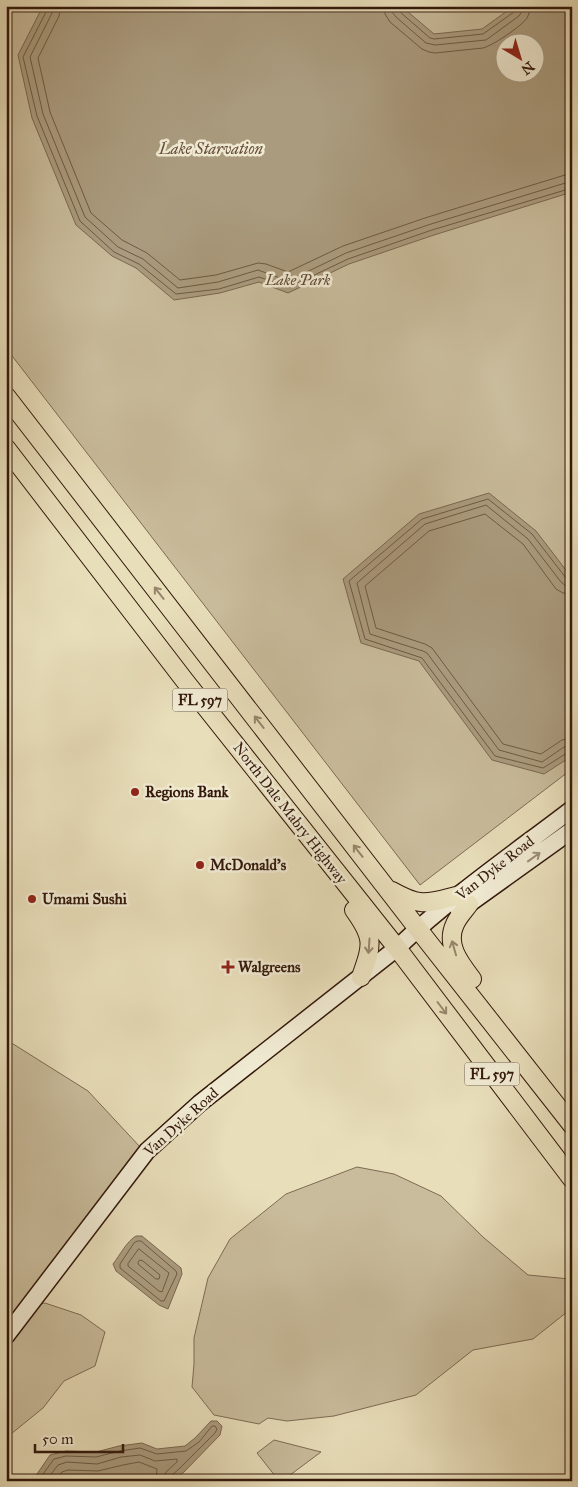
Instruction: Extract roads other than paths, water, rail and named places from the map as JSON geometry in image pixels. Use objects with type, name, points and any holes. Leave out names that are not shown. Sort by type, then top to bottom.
[{"type":"main road","name":"North Dale Mabry Highway","points":[[6,396],[572,1125]]},
{"type":"main road","points":[[6,413],[88,518],[114,534]]},
{"type":"main road","name":"North Dale Mabry Highway","points":[[6,448],[185,680],[397,948],[572,1180]]},
{"type":"main road","points":[[6,461],[31,493],[48,520],[197,708],[363,923],[369,935],[370,945],[361,977]]},
{"type":"main road","points":[[388,889],[407,900],[421,903],[465,900],[454,924],[452,950],[462,966],[551,1082],[572,1116]]},
{"type":"main road","points":[[496,1080],[517,1093],[546,1131],[572,1159]]},
{"type":"street","name":"Van Dyke Road","points":[[465,900],[572,809]]},
{"type":"street","name":"Van Dyke Road","points":[[6,1336],[147,1151],[200,1102],[420,931],[572,830]]},
{"type":"water","name":"Lake Starvation","points":[[43,6],[401,6],[434,34],[482,29],[514,6],[572,6],[572,192],[349,264],[288,293],[259,282],[220,293],[174,300],[136,268],[112,256],[76,225],[32,118],[18,55]]},
{"type":"water","points":[[489,493],[536,531],[572,578],[572,756],[544,774],[492,760],[419,661],[361,643],[343,579],[419,514]]},
{"type":"water","points":[[136,1236],[142,1236],[181,1268],[182,1274],[168,1309],[159,1305],[116,1271],[113,1264]]},
{"type":"water","points":[[211,1421],[217,1421],[222,1426],[220,1435],[173,1481],[30,1481],[35,1477],[50,1455],[66,1451],[96,1452],[142,1443],[157,1449],[185,1446]]},
{"type":"place","name":"Regions Bank","points":[[135,792]]},
{"type":"place","name":"McDonald's","points":[[200,865]]},
{"type":"place","name":"Umami Sushi","points":[[32,899]]},
{"type":"place","name":"Walgreens","points":[[228,967]]},
{"type":"park label","name":"Lake Park","points":[[298,280]]}]
